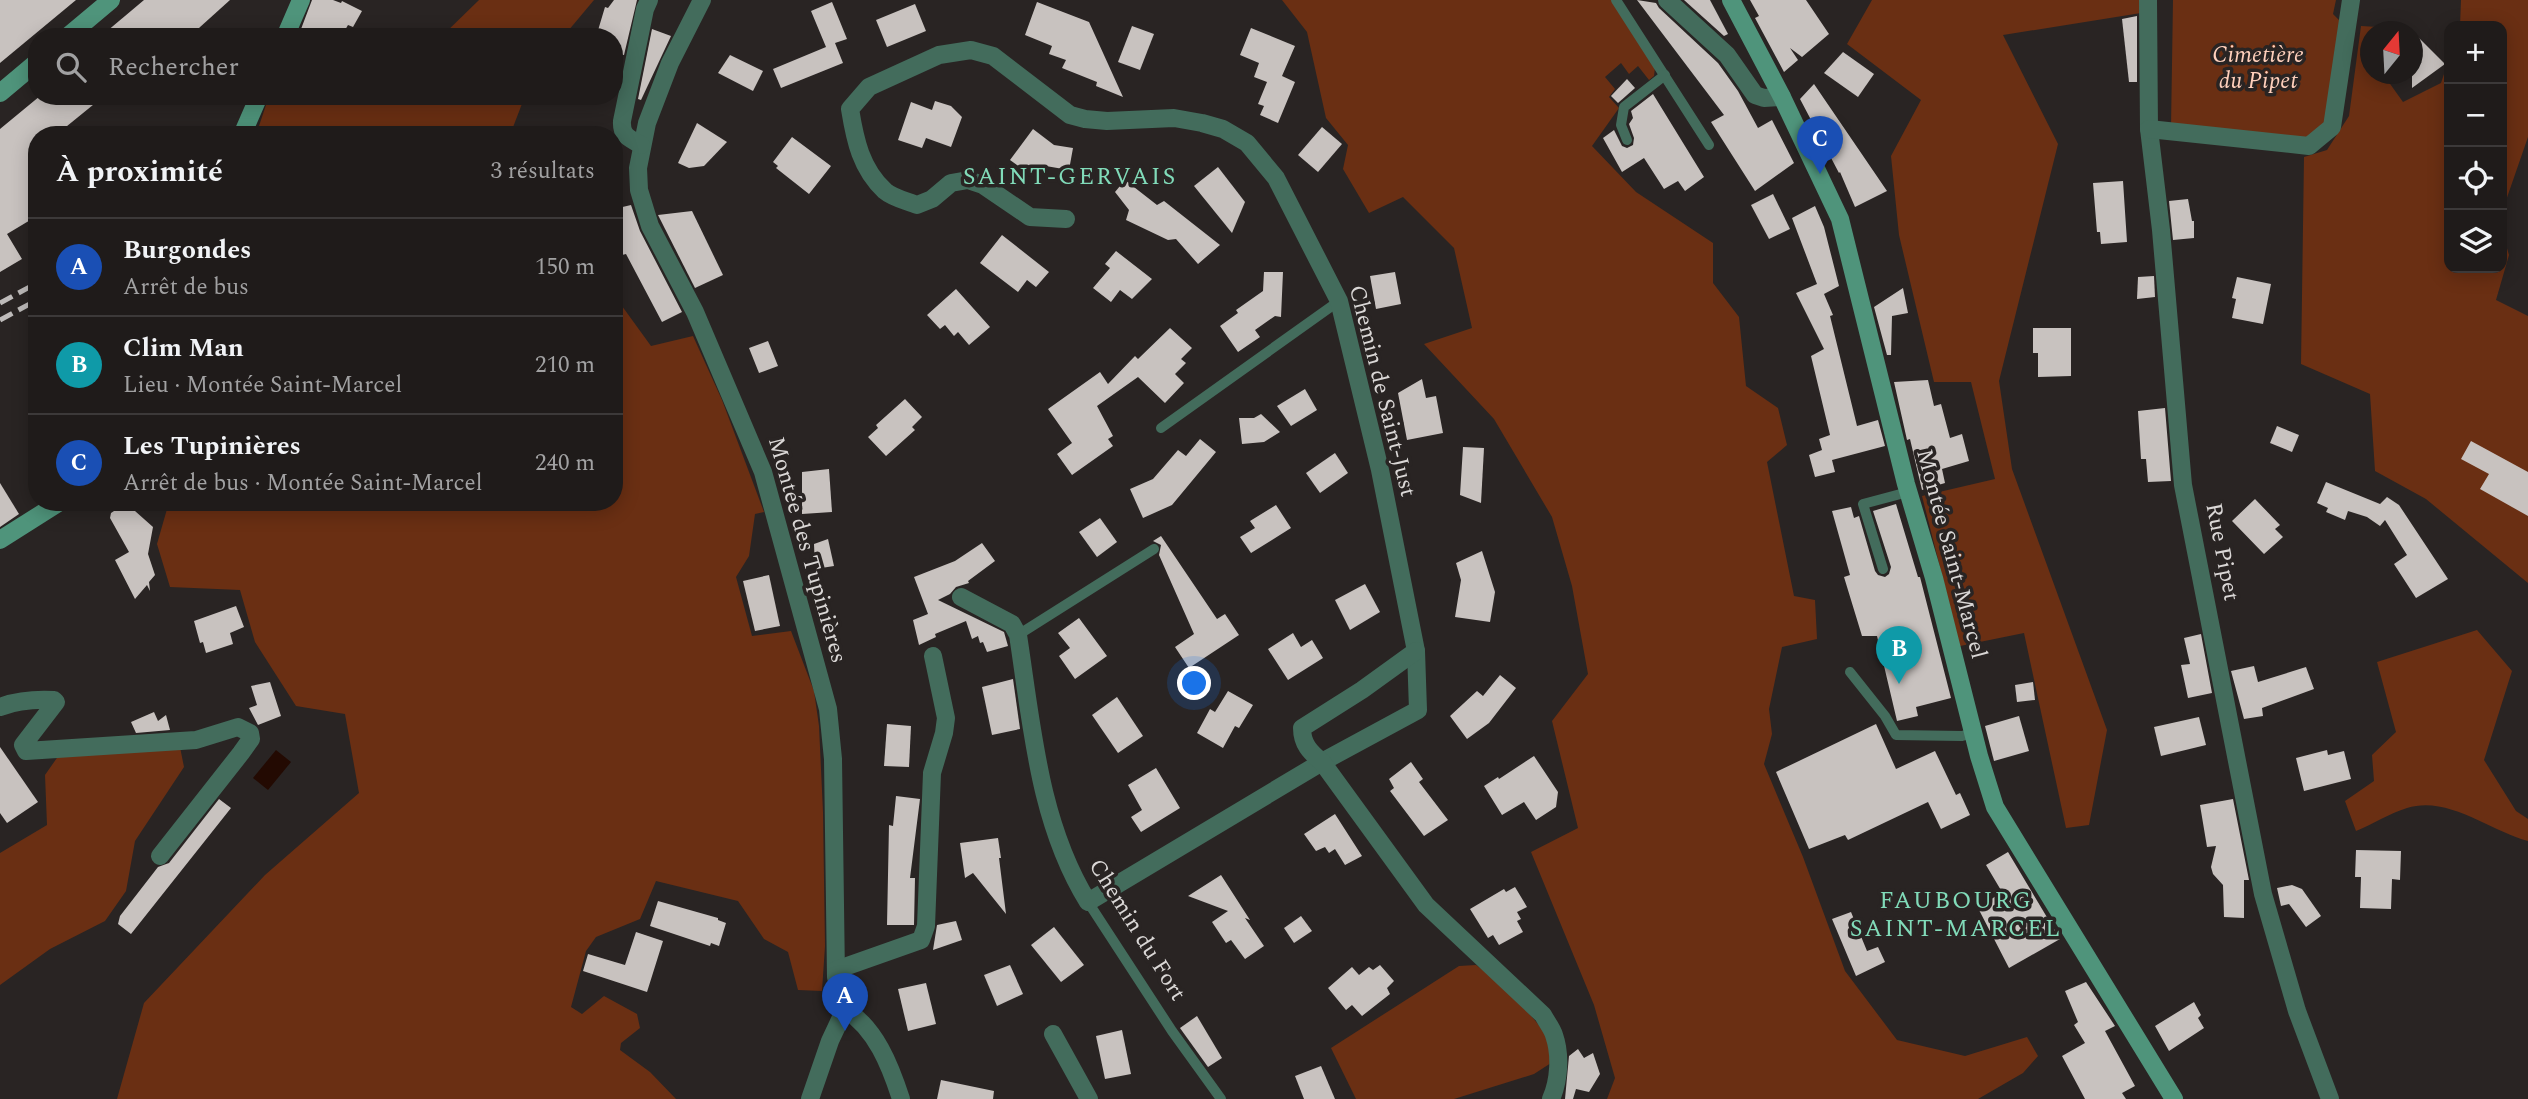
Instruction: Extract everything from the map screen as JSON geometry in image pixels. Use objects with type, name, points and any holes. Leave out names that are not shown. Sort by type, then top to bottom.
[{"type":"main road","points":[[78,28],[111,0]]},
{"type":"main road","points":[[289,28],[301,0]]},
{"type":"main road","name":"Montée Saint-Marcel","points":[[1731,0],[1782,97],[1840,219],[1908,492],[1934,578],[1973,733],[1995,807],[2171,1098]]},
{"type":"main road","points":[[0,93],[28,70]]},
{"type":"main road","points":[[246,126],[255,105]]},
{"type":"main road","points":[[0,541],[46,511]]},
{"type":"street","points":[[621,126],[649,0]]},
{"type":"street","name":"Montée des Tupinières","points":[[702,0],[661,83],[641,145],[639,190],[650,226],[695,312],[763,472],[828,709],[833,759],[836,977],[845,1009]]},
{"type":"street","points":[[1667,0],[1727,55],[1755,95],[1764,98],[1782,97]]},
{"type":"street","name":"Rue Pipet","points":[[2148,0],[2149,129],[2161,230],[2183,485],[2246,795],[2263,894],[2297,1012],[2330,1099]]},
{"type":"street","points":[[2149,129],[2309,146],[2332,127],[2351,0]]},
{"type":"street","name":"Chemin de Saint-Just","points":[[1066,219],[1030,217],[984,186],[968,180],[951,183],[932,199],[917,205],[887,193],[864,165],[856,142],[850,109],[869,87],[939,55],[971,50],[993,56],[1070,115],[1107,121],[1174,118],[1223,129],[1247,143],[1276,178],[1339,301],[1380,470],[1416,651],[1418,710],[1322,762],[1088,902]]},
{"type":"street","points":[[623,133],[641,145]]},
{"type":"street","points":[[961,597],[1012,624],[1018,635]]},
{"type":"street","name":"Chemin du Fort","points":[[1018,635],[1038,768],[1050,814],[1068,867],[1088,902]]},
{"type":"street","points":[[1416,651],[1362,690],[1302,727],[1302,739],[1322,762],[1426,905],[1543,1015],[1554,1035],[1558,1059],[1555,1089],[1551,1099]]},
{"type":"street","points":[[836,970],[921,940],[926,926],[932,773],[946,718],[933,656]]},
{"type":"street","points":[[0,707],[15,701],[42,699],[56,702],[23,745],[26,751],[196,740],[237,727],[250,733],[251,739],[242,753],[160,856]]},
{"type":"street","points":[[810,1099],[830,1041],[845,1009],[866,1027],[880,1048],[901,1099]]},
{"type":"street","points":[[1053,1034],[1089,1099]]},
{"type":"lane","points":[[1616,0],[1709,145]]},
{"type":"lane","points":[[1627,140],[1621,125],[1624,107],[1665,75]]},
{"type":"lane","points":[[1161,428],[1339,301]]},
{"type":"lane","points":[[1883,569],[1863,504],[1908,492]]},
{"type":"lane","points":[[1018,635],[1154,549]]},
{"type":"lane","points":[[1850,672],[1885,716],[1896,735],[1962,736],[1973,733]]},
{"type":"lane","name":"Chemin du Fort","points":[[1088,902],[1172,1031],[1221,1099]]},
{"type":"green space","points":[[479,0],[594,0],[571,28],[450,28]]},
{"type":"green space","points":[[1282,0],[1613,0],[1655,67],[1654,76],[1649,80],[1638,66],[1629,74],[1621,63],[1605,77],[1615,89],[1609,97],[1619,108],[1592,146],[1636,192],[1713,243],[1713,283],[1739,317],[1746,386],[1778,408],[1787,445],[1767,462],[1794,596],[1815,600],[1817,639],[1782,647],[1769,709],[1772,734],[1764,764],[1803,857],[1845,971],[1897,1040],[1965,1056],[2027,1037],[2038,1056],[2023,1073],[1978,1099],[1607,1099],[1615,1078],[1594,1005],[1531,852],[1578,828],[1552,721],[1588,674],[1572,586],[1552,517],[1494,419],[1424,344],[1472,328],[1454,248],[1403,197],[1369,213],[1343,169],[1348,145],[1326,118],[1307,32]]},
{"type":"green space","points":[[1872,0],[2142,0],[2141,13],[2003,35],[2058,144],[1999,381],[2012,469],[2107,730],[2089,825],[2066,828],[2024,633],[1960,646],[1922,496],[1995,479],[1971,382],[1934,382],[1899,235],[1891,156],[1921,100],[1847,44]]},
{"type":"green space","name":"Cimetière du Pipet","points":[[2173,0],[2336,0],[2333,14],[2340,21],[2325,128],[2306,141],[2171,127]]},
{"type":"green space","points":[[2461,0],[2528,0],[2528,137],[2507,198],[2507,21],[2460,21]]},
{"type":"green space","points":[[2360,34],[2360,84],[2390,84],[2403,102],[2441,83],[2444,74],[2444,273],[2504,273],[2496,300],[2528,316],[2528,583],[2426,499],[2375,471],[2370,394],[2301,364],[2304,157],[2327,150],[2349,116]]},
{"type":"green space","points":[[266,105],[522,105],[513,126],[259,126]]},
{"type":"green space","points":[[623,307],[651,346],[693,336],[722,400],[764,512],[755,514],[749,556],[736,577],[752,636],[791,631],[814,691],[819,726],[823,812],[825,946],[822,991],[798,990],[788,952],[764,939],[738,901],[656,881],[640,919],[596,937],[586,951],[571,1007],[582,1014],[604,996],[637,1014],[640,1028],[621,1043],[620,1050],[650,1072],[676,1099],[117,1099],[144,1003],[265,875],[359,793],[345,714],[296,706],[255,642],[240,590],[170,587],[157,544],[166,511],[623,511]]},
{"type":"green space","points":[[2477,630],[2512,671],[2484,760],[2516,811],[2528,819],[2528,841],[2453,810],[2422,805],[2401,810],[2356,831],[2345,801],[2374,781],[2372,755],[2396,732],[2377,662]]},
{"type":"green space","points":[[180,747],[184,767],[135,841],[126,891],[105,921],[50,949],[0,985],[0,853],[47,825],[45,775],[59,755]]},
{"type":"green space","points":[[1476,965],[1502,986],[1537,1023],[1547,1039],[1551,1063],[1534,1074],[1454,1099],[1356,1099],[1331,1048],[1459,966]]},
{"type":"shaded area","points":[[276,750],[291,762],[268,790],[253,778]]},
{"type":"building","points":[[0,0],[76,0],[42,28],[28,28],[28,40],[0,63]]},
{"type":"building","points":[[144,0],[230,0],[199,28],[111,28]]},
{"type":"building","points":[[312,0],[342,1],[362,11],[353,27],[301,28]]},
{"type":"building","points":[[614,0],[637,0],[624,55],[623,28],[599,28],[605,7],[608,8]]},
{"type":"building","points":[[1637,0],[1656,3],[1718,63],[1738,91],[1758,128],[1772,120],[1794,163],[1755,191],[1711,122],[1724,115]]},
{"type":"building","points":[[1684,0],[1710,0],[1728,34],[1724,36]]},
{"type":"building","points":[[1750,0],[1806,0],[1829,34],[1802,57],[1790,48],[1798,60],[1784,72],[1755,18],[1759,16]]},
{"type":"building","points":[[832,2],[847,39],[835,43],[843,63],[781,88],[773,69],[826,47],[811,11]]},
{"type":"building","points":[[1037,2],[1089,22],[1123,97],[1096,86],[1097,82],[1062,68],[1066,60],[1049,54],[1052,46],[1025,35]]},
{"type":"building","points":[[915,4],[926,31],[887,47],[876,20]]},
{"type":"building","points":[[2137,16],[2137,82],[2129,82],[2122,19]]},
{"type":"building","points":[[1132,26],[1154,34],[1140,70],[1118,62]]},
{"type":"building","points":[[1251,28],[1295,46],[1282,76],[1295,82],[1278,123],[1260,115],[1264,106],[1258,104],[1267,82],[1254,77],[1259,63],[1240,55]]},
{"type":"building","points":[[652,29],[671,36],[641,100],[638,99]]},
{"type":"building","points":[[2423,42],[2444,63],[2423,80]]},
{"type":"building","points":[[1843,52],[1874,74],[1858,97],[1824,73]]},
{"type":"building","points":[[730,55],[763,71],[753,91],[718,73]]},
{"type":"building","points":[[1627,79],[1635,88],[1618,103],[1611,96]]},
{"type":"building","points":[[1814,84],[1887,191],[1855,207],[1840,172],[1800,99]]},
{"type":"building","points":[[1653,94],[1704,177],[1685,191],[1678,181],[1664,189],[1644,158],[1622,172],[1603,138],[1614,130],[1622,146],[1627,148],[1633,145],[1634,138],[1629,124],[1633,118],[1631,111]]},
{"type":"building","points":[[935,101],[951,106],[962,117],[951,147],[926,138],[922,148],[898,140],[911,102],[932,110]]},
{"type":"building","points":[[29,105],[93,105],[67,126],[28,126],[28,221],[7,234],[22,259],[0,272],[0,129]]},
{"type":"building","points":[[697,123],[727,142],[704,166],[689,168],[678,163]]},
{"type":"building","points":[[1322,127],[1342,144],[1318,172],[1298,155]]},
{"type":"building","points":[[1033,129],[1054,145],[1073,148],[1069,170],[1040,165],[1032,176],[1010,160]]},
{"type":"building","points":[[792,137],[831,166],[809,194],[776,168],[778,166],[773,162]]},
{"type":"building","points":[[1218,167],[1245,202],[1232,233],[1194,186]]},
{"type":"building","points":[[1125,180],[1157,205],[1164,201],[1220,245],[1198,264],[1176,239],[1168,240],[1126,220],[1129,210],[1115,192]]},
{"type":"building","points":[[2123,181],[2127,242],[2101,244],[2100,232],[2097,232],[2093,183]]},
{"type":"building","points":[[1773,194],[1790,229],[1769,239],[1751,205]]},
{"type":"building","points":[[2188,199],[2194,221],[2194,238],[2173,240],[2169,201]]},
{"type":"building","points":[[631,205],[640,231],[682,312],[662,322],[626,254],[623,255],[623,207]]},
{"type":"building","points":[[1815,206],[1824,227],[1839,286],[1824,294],[1833,315],[1830,316],[1857,426],[1878,420],[1885,446],[1832,460],[1835,472],[1815,477],[1809,455],[1822,450],[1819,439],[1830,435],[1811,356],[1824,349],[1796,293],[1817,284],[1792,218]]},
{"type":"building","points":[[692,211],[723,275],[695,288],[658,215]]},
{"type":"building","points":[[1002,235],[1049,272],[1036,287],[1027,280],[1018,292],[980,263]]},
{"type":"building","points":[[1116,251],[1152,279],[1132,299],[1120,290],[1111,302],[1093,288],[1110,268],[1105,264]]},
{"type":"building","points":[[1264,272],[1283,272],[1281,317],[1275,316],[1255,330],[1260,337],[1238,352],[1220,326],[1238,313],[1236,310],[1263,291]]},
{"type":"building","points":[[1395,272],[1401,304],[1376,309],[1370,276]]},
{"type":"building","points":[[2154,276],[2155,297],[2137,299],[2138,277]]},
{"type":"building","points":[[2237,277],[2271,284],[2263,324],[2232,318],[2236,299],[2232,298]]},
{"type":"building","points":[[1903,288],[1908,313],[1892,316],[1891,355],[1887,355],[1874,307]]},
{"type":"building","points":[[956,289],[990,327],[969,345],[958,332],[954,336],[945,325],[940,329],[927,315]]},
{"type":"building","points":[[1170,328],[1192,348],[1181,359],[1186,363],[1175,374],[1184,383],[1165,403],[1138,377],[1097,406],[1113,436],[1108,439],[1113,446],[1072,475],[1057,454],[1072,443],[1048,409],[1100,372],[1108,384],[1135,356],[1138,359]]},
{"type":"building","points":[[2033,328],[2071,328],[2071,376],[2038,377],[2038,353],[2033,353]]},
{"type":"building","points":[[768,341],[778,366],[759,373],[749,348]]},
{"type":"building","points":[[1422,379],[1426,398],[1436,396],[1443,433],[1407,440],[1398,393]]},
{"type":"building","points":[[1928,380],[1934,406],[1941,404],[1950,438],[1962,434],[1969,461],[1942,469],[1945,483],[1922,490],[1894,382]]},
{"type":"building","points":[[1305,389],[1317,410],[1291,426],[1277,406]]},
{"type":"building","points":[[905,399],[922,417],[912,427],[915,430],[886,456],[868,437],[878,428],[876,425]]},
{"type":"building","points":[[2165,408],[2171,481],[2148,482],[2146,459],[2141,459],[2138,411]]},
{"type":"building","points":[[1261,414],[1280,432],[1264,442],[1242,444],[1239,418],[1254,418]]},
{"type":"building","points":[[2277,426],[2299,435],[2292,452],[2270,443]]},
{"type":"building","points":[[1200,439],[1216,452],[1172,505],[1143,518],[1130,489],[1153,479],[1178,450],[1186,456]]},
{"type":"building","points":[[2471,441],[2528,472],[2528,516],[2480,489],[2489,474],[2461,459]]},
{"type":"building","points":[[1463,447],[1484,448],[1481,503],[1460,495]]},
{"type":"building","points":[[1335,453],[1348,473],[1320,493],[1306,473]]},
{"type":"building","points":[[829,469],[832,512],[802,514],[802,472]]},
{"type":"building","points":[[2326,482],[2380,504],[2387,497],[2399,505],[2448,579],[2416,598],[2394,564],[2407,555],[2385,520],[2380,526],[2367,517],[2348,511],[2345,520],[2326,512],[2328,508],[2317,503]]},
{"type":"building","points":[[0,483],[19,514],[0,527]]},
{"type":"building","points":[[2255,499],[2280,525],[2275,529],[2283,537],[2264,554],[2232,521]]},
{"type":"building","points":[[1896,504],[1920,577],[1951,698],[1916,707],[1918,716],[1897,721],[1877,636],[1862,636],[1844,577],[1850,575],[1832,511],[1851,507],[1854,518],[1859,516],[1875,571],[1885,577],[1891,567],[1873,511]]},
{"type":"building","points":[[1276,505],[1291,528],[1251,553],[1240,537],[1255,528],[1250,521]]},
{"type":"building","points":[[135,511],[153,527],[148,554],[155,575],[149,582],[150,591],[147,585],[135,599],[115,560],[129,552],[110,518],[111,513]]},
{"type":"building","points":[[1100,518],[1117,542],[1097,557],[1079,532]]},
{"type":"building","points":[[1161,536],[1217,619],[1225,614],[1239,635],[1189,668],[1175,647],[1194,634],[1159,555],[1161,545],[1153,541]]},
{"type":"building","points":[[828,539],[834,566],[815,569],[814,544]]},
{"type":"building","points":[[982,543],[995,561],[968,581],[969,583],[956,587],[950,594],[938,600],[1004,632],[1008,646],[987,652],[978,636],[972,639],[966,621],[935,634],[936,637],[919,645],[913,620],[928,614],[914,577],[955,561]]},
{"type":"building","points":[[1482,551],[1495,592],[1490,622],[1455,617],[1461,580],[1456,563]]},
{"type":"building","points":[[769,575],[780,626],[755,631],[743,581]]},
{"type":"building","points":[[1365,584],[1380,612],[1350,630],[1335,600]]},
{"type":"building","points":[[236,606],[244,627],[230,633],[233,644],[206,653],[203,642],[200,643],[194,621]]},
{"type":"building","points":[[1079,618],[1107,656],[1075,679],[1059,656],[1070,648],[1058,633]]},
{"type":"building","points":[[1293,633],[1301,647],[1312,640],[1323,658],[1288,680],[1268,649]]},
{"type":"building","points":[[2201,634],[2212,693],[2188,698],[2181,665],[2190,664],[2184,638]]},
{"type":"building","points":[[2254,666],[2258,682],[2306,667],[2314,689],[2262,708],[2263,716],[2244,719],[2231,671]]},
{"type":"building","points":[[1500,675],[1516,688],[1489,723],[1467,739],[1450,716],[1477,691],[1483,696]]},
{"type":"building","points":[[1013,679],[1020,729],[992,735],[982,687]]},
{"type":"building","points":[[270,682],[281,716],[258,725],[249,708],[257,705],[251,686]]},
{"type":"building","points":[[2033,682],[2035,700],[2017,702],[2015,685]]},
{"type":"building","points":[[1228,691],[1253,705],[1239,728],[1235,726],[1223,748],[1197,733],[1210,709],[1215,712]]},
{"type":"building","points":[[1117,697],[1143,736],[1118,753],[1092,715]]},
{"type":"building","points":[[154,712],[158,721],[166,715],[170,730],[136,733],[131,722]]},
{"type":"building","points":[[2019,716],[2029,751],[1994,761],[1985,726]]},
{"type":"building","points":[[2199,717],[2206,745],[2161,756],[2154,727]]},
{"type":"building","points":[[887,724],[911,726],[909,767],[884,766]]},
{"type":"building","points":[[1876,724],[1896,769],[1935,751],[1956,795],[1960,793],[1970,815],[1941,829],[1928,802],[1848,840],[1845,835],[1809,849],[1776,772]]},
{"type":"building","points":[[0,747],[38,802],[7,823],[0,813]]},
{"type":"building","points":[[2327,750],[2328,755],[2344,751],[2351,779],[2304,791],[2296,758]]},
{"type":"building","points":[[1534,756],[1558,792],[1556,807],[1536,820],[1524,802],[1502,815],[1484,786]]},
{"type":"building","points":[[1411,762],[1423,779],[1419,782],[1448,820],[1424,836],[1390,791],[1394,788],[1389,779]]},
{"type":"building","points":[[1156,768],[1180,808],[1141,832],[1131,817],[1142,810],[1128,785]]},
{"type":"building","points":[[896,796],[920,799],[910,878],[915,878],[914,925],[887,925],[889,825],[893,826]]},
{"type":"building","points":[[219,799],[231,808],[131,934],[118,924],[120,916],[158,867],[169,863]]},
{"type":"building","points":[[2233,799],[2249,880],[2244,880],[2244,918],[2224,917],[2223,885],[2213,874],[2211,867],[2216,846],[2207,847],[2200,805]]},
{"type":"building","points":[[1335,814],[1362,856],[1345,865],[1335,849],[1329,853],[1325,847],[1316,851],[1304,834]]},
{"type":"building","points":[[998,838],[1006,914],[973,873],[965,878],[960,843]]},
{"type":"building","points":[[2356,850],[2401,851],[2400,880],[2392,879],[2391,909],[2360,908],[2361,877],[2355,877]]},
{"type":"building","points":[[2008,852],[2060,939],[2009,968],[1978,908],[2002,892],[1986,865]]},
{"type":"building","points":[[1221,875],[1264,946],[1245,959],[1231,940],[1226,943],[1212,922],[1228,911],[1188,896]]},
{"type":"building","points":[[2292,885],[2302,889],[2321,916],[2306,927],[2289,904],[2281,906],[2277,888]]},
{"type":"building","points":[[1515,887],[1527,907],[1517,912],[1521,919],[1517,921],[1523,932],[1499,945],[1493,935],[1488,938],[1470,909],[1504,889],[1506,892]]},
{"type":"building","points":[[658,901],[718,918],[726,923],[719,946],[711,943],[710,946],[650,926]]},
{"type":"building","points":[[1851,912],[1867,951],[1878,947],[1885,962],[1856,976],[1832,919]]},
{"type":"building","points":[[1301,916],[1312,931],[1294,943],[1284,928]]},
{"type":"building","points":[[956,921],[962,940],[933,950],[937,925]]},
{"type":"building","points":[[1054,927],[1084,965],[1061,982],[1031,945]]},
{"type":"building","points":[[636,932],[663,941],[647,992],[583,971],[588,954],[625,965]]},
{"type":"building","points":[[1010,965],[1023,994],[997,1006],[984,975]]},
{"type":"building","points":[[1380,965],[1394,981],[1387,988],[1390,994],[1362,1016],[1352,1005],[1346,1010],[1328,988],[1352,967],[1359,975],[1369,967],[1373,970]]},
{"type":"building","points":[[2086,982],[2115,1026],[2105,1031],[2135,1086],[2122,1093],[2126,1099],[2085,1099],[2062,1056],[2085,1043],[2074,1025],[2078,1022],[2065,991]]},
{"type":"building","points":[[926,983],[936,1024],[908,1031],[898,989]]},
{"type":"building","points":[[2194,1002],[2204,1028],[2169,1051],[2155,1026]]},
{"type":"building","points":[[1197,1016],[1222,1058],[1208,1067],[1180,1028]]},
{"type":"building","points":[[1122,1030],[1131,1074],[1105,1079],[1096,1036]]},
{"type":"building","points":[[1578,1049],[1584,1058],[1593,1053],[1600,1074],[1589,1092],[1576,1089],[1573,1099],[1565,1099],[1569,1056]]},
{"type":"building","points":[[1321,1066],[1335,1099],[1304,1099],[1295,1076]]},
{"type":"building","points":[[941,1080],[994,1091],[993,1099],[937,1099]]},
{"type":"railway","points":[[0,303],[28,288]]},
{"type":"railway","points":[[0,320],[28,305]]},
{"type":"place","name":"Les Tupinières","points":[[1820,174]]},
{"type":"place","name":"Clim Man","points":[[1899,684]]},
{"type":"place","name":"Burgondes","points":[[845,1031]]},
{"type":"district","name":"SAINT-GERVAIS","points":[[1070,177]]},
{"type":"district","name":"FAUBOURG SAINT-MARCEL","points":[[1956,915]]}]
